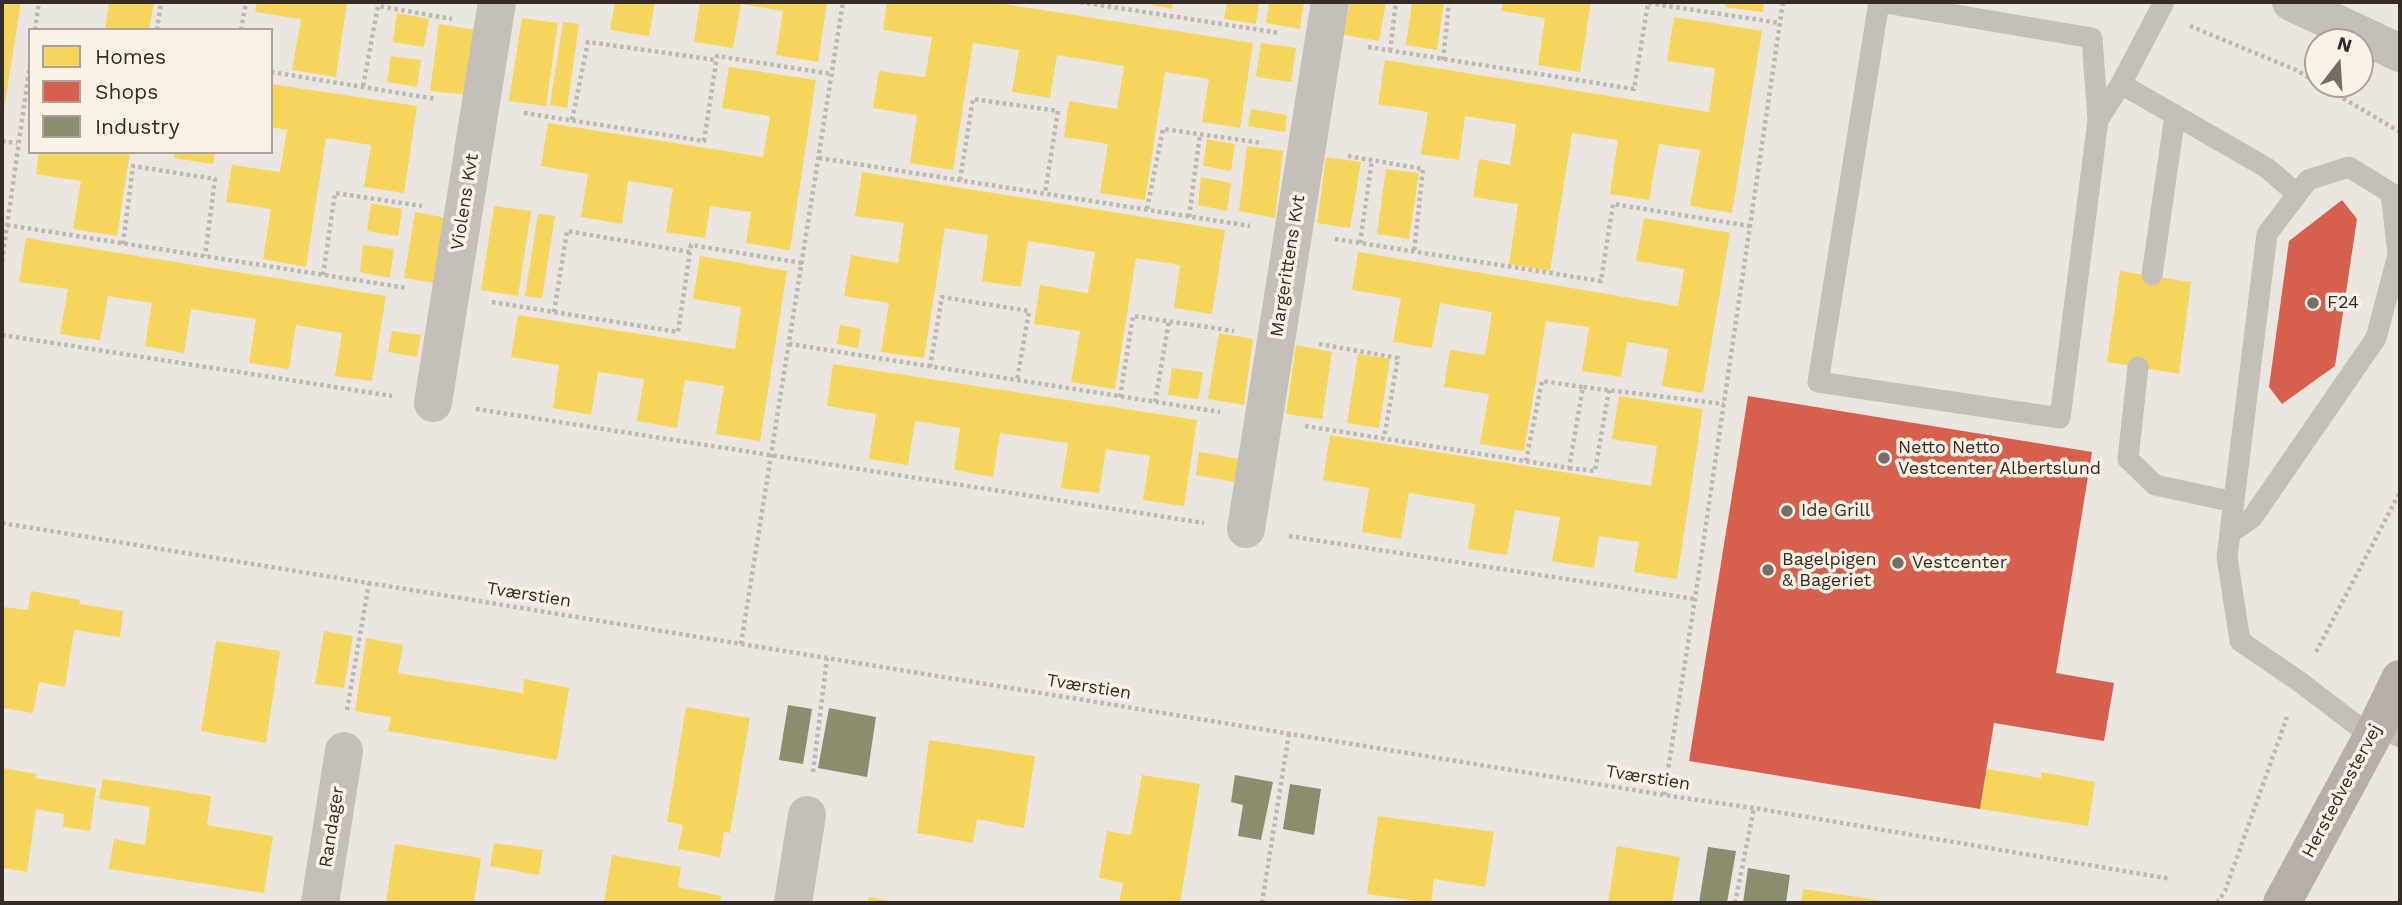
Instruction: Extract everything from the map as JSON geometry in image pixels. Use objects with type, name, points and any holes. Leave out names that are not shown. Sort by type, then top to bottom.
[{"type":"street","name":"Margerittens Kvt","points":[[1246,529],[1330,2]]},
{"type":"street","points":[[2291,2],[2400,53]]},
{"type":"street","name":"Violens Kvt","points":[[433,403],[495,14]]},
{"type":"street","name":"Herstedvestervej","points":[[2282,903],[2383,733],[2400,679]]},
{"type":"street","name":"Randager","points":[[320,903],[344,751]]},
{"type":"street","points":[[793,903],[807,815]]},
{"type":"lane","points":[[2098,120],[2092,38],[1879,2],[1818,382],[2060,418],[2098,120],[2121,84],[2162,8]]},
{"type":"lane","points":[[2121,84],[2267,168],[2297,194]]},
{"type":"lane","points":[[2152,275],[2175,115]]},
{"type":"lane","points":[[2230,533],[2252,518],[2376,338],[2398,255],[2398,230],[2391,193],[2349,167],[2308,180],[2267,234],[2227,557],[2240,641],[2383,733]]},
{"type":"lane","points":[[2138,368],[2128,459],[2155,485],[2234,502]]},
{"type":"path","points":[[35,28],[40,2]]},
{"type":"path","points":[[157,28],[161,2]]},
{"type":"path","points":[[241,28],[246,2]]},
{"type":"path","points":[[741,644],[843,2]]},
{"type":"path","points":[[1080,2],[1634,89],[1648,3],[1780,23]]},
{"type":"path","points":[[1390,51],[1396,2]]},
{"type":"path","points":[[1443,60],[1449,2]]},
{"type":"path","points":[[1664,795],[1783,2]]},
{"type":"path","points":[[363,86],[378,6],[495,14]]},
{"type":"path","points":[[2162,8],[2304,75]]},
{"type":"path","points":[[572,120],[587,42],[832,74]]},
{"type":"path","points":[[273,72],[704,141],[716,60]]},
{"type":"path","points":[[2,261],[28,77]]},
{"type":"path","points":[[2343,98],[2400,132]]},
{"type":"path","points":[[960,180],[973,99],[1058,111],[1045,193]]},
{"type":"path","points":[[1147,209],[1163,129],[1306,149],[1423,169],[1413,252]]},
{"type":"path","points":[[1189,217],[1200,134]]},
{"type":"path","points":[[2,141],[18,143]]},
{"type":"path","points":[[1360,243],[1373,160]]},
{"type":"path","points":[[123,244],[133,166],[215,179],[205,256]]},
{"type":"path","points":[[323,275],[335,193],[463,212]]},
{"type":"path","points":[[554,312],[567,231],[690,252]]},
{"type":"path","points":[[930,367],[942,297],[1029,311],[1017,380]]},
{"type":"path","points":[[1120,397],[1133,316],[1277,337],[1398,358],[1384,438]]},
{"type":"path","points":[[1155,402],[1169,321]]},
{"type":"path","points":[[2,335],[1695,599]]},
{"type":"path","points":[[1526,461],[1542,381],[1583,387]]},
{"type":"path","points":[[1569,468],[1595,471],[1609,390]]},
{"type":"path","name":"Tværstien","points":[[2,523],[1754,808],[2171,879]]},
{"type":"path","points":[[344,751],[343,730],[369,583]]},
{"type":"path","points":[[807,815],[827,658]]},
{"type":"path","points":[[1262,903],[1289,733]]},
{"type":"path","points":[[1735,903],[1754,808]]},
{"type":"path","points":[[2217,903],[2225,891]]},
{"type":"building: Homes","points":[[2,2],[21,2],[3,115],[2,115]]},
{"type":"building: Homes","points":[[109,2],[154,2],[149,28],[105,28]]},
{"type":"building: Homes","points":[[257,2],[347,2],[336,77],[292,70],[301,19],[255,12]]},
{"type":"building: Homes","points":[[615,2],[655,2],[649,36],[610,30]]},
{"type":"building: Homes","points":[[700,2],[827,2],[818,62],[776,55],[783,11],[741,4],[733,48],[694,42]]},
{"type":"building: Homes","points":[[887,2],[991,2],[1253,43],[1240,128],[1202,122],[1209,79],[1165,72],[1145,200],[1100,193],[1108,144],[1064,137],[1069,101],[1117,109],[1124,66],[1057,55],[1050,98],[1012,92],[1019,50],[973,43],[953,170],[910,163],[917,115],[873,108],[879,71],[925,77],[932,37],[883,30]]},
{"type":"building: Homes","points":[[1139,2],[1173,2],[1172,9]]},
{"type":"building: Homes","points":[[1227,2],[1259,2],[1256,24],[1224,19]]},
{"type":"building: Homes","points":[[1269,2],[1304,2],[1300,29],[1266,23]]},
{"type":"building: Homes","points":[[1350,2],[1386,2],[1379,41],[1344,35]]},
{"type":"building: Homes","points":[[1412,2],[1444,2],[1437,50],[1406,45]]},
{"type":"building: Homes","points":[[1503,2],[1591,2],[1580,72],[1538,65],[1545,18],[1501,11]]},
{"type":"building: Homes","points":[[1726,2],[1764,2],[1763,12],[1725,7]]},
{"type":"building: Homes","points":[[397,13],[429,19],[424,47],[393,42]]},
{"type":"building: Homes","points":[[1674,17],[1762,31],[1732,213],[1690,206],[1700,150],[1659,144],[1649,200],[1610,194],[1618,140],[1572,133],[1550,271],[1509,264],[1518,204],[1473,197],[1479,159],[1510,165],[1516,124],[1465,116],[1459,160],[1421,154],[1428,112],[1378,104],[1385,60],[1709,112],[1715,68],[1667,61]]},
{"type":"building: Homes","points":[[522,18],[558,23],[546,106],[509,101]]},
{"type":"building: Homes","points":[[563,22],[579,24],[567,108],[550,105]]},
{"type":"building: Homes","points":[[439,24],[476,30],[467,95],[430,91]]},
{"type":"building: Homes","points":[[1261,43],[1296,48],[1291,82],[1256,77]]},
{"type":"building: Homes","points":[[391,56],[421,60],[417,87],[387,82]]},
{"type":"building: Homes","points":[[729,67],[816,80],[790,250],[746,243],[751,212],[710,206],[705,238],[666,232],[673,188],[628,181],[622,224],[581,217],[588,174],[541,166],[548,123],[763,157],[770,116],[722,108]]},
{"type":"building: Homes","points":[[273,84],[417,106],[404,193],[364,187],[371,145],[326,138],[306,267],[263,259],[271,209],[226,202],[232,165],[280,172],[287,130],[273,127]]},
{"type":"building: Homes","points":[[1251,109],[1287,115],[1285,132],[1248,126]]},
{"type":"building: Homes","points":[[1207,139],[1235,144],[1231,171],[1203,166]]},
{"type":"building: Homes","points":[[1247,146],[1283,151],[1275,218],[1239,211]]},
{"type":"building: Homes","points":[[39,154],[130,154],[117,236],[73,229],[81,181],[36,174]]},
{"type":"building: Homes","points":[[175,154],[215,154],[213,164],[174,158]]},
{"type":"building: Homes","points":[[1326,157],[1361,162],[1350,228],[1317,223]]},
{"type":"building: Homes","points":[[1386,169],[1419,173],[1409,239],[1377,234]]},
{"type":"building: Homes","points":[[862,172],[1225,230],[1212,314],[1174,308],[1180,265],[1136,258],[1115,389],[1071,382],[1080,331],[1034,324],[1040,285],[1088,293],[1095,252],[1028,241],[1021,287],[982,281],[988,235],[945,228],[924,358],[881,352],[889,303],[844,296],[851,255],[898,263],[904,223],[855,216]]},
{"type":"building: Homes","points":[[1201,177],[1231,183],[1227,211],[1198,205]]},
{"type":"building: Homes","points":[[371,203],[402,209],[398,236],[367,231]]},
{"type":"building: Homes","points":[[494,206],[531,211],[518,296],[481,290]]},
{"type":"building: Homes","points":[[415,212],[447,218],[436,283],[404,278]]},
{"type":"building: Homes","points":[[538,214],[555,216],[542,298],[525,296]]},
{"type":"building: Homes","points":[[1644,218],[1730,233],[1703,393],[1662,386],[1668,349],[1627,342],[1621,377],[1582,371],[1589,327],[1546,321],[1524,451],[1480,444],[1489,394],[1444,387],[1450,350],[1485,355],[1492,312],[1440,303],[1432,348],[1393,342],[1401,298],[1352,290],[1358,252],[1678,306],[1684,269],[1636,261]]},
{"type":"building: Homes","points":[[26,238],[386,296],[372,381],[335,376],[342,333],[296,325],[289,369],[249,363],[256,319],[191,309],[184,353],[145,346],[152,303],[108,296],[100,340],[60,334],[68,289],[19,282]]},
{"type":"building: Homes","points":[[363,245],[394,249],[390,278],[360,272]]},
{"type":"building: Homes","points":[[700,256],[787,271],[760,441],[716,434],[724,386],[685,380],[677,428],[637,421],[644,379],[598,372],[591,415],[553,408],[559,365],[511,357],[518,315],[735,349],[741,307],[693,299]]},
{"type":"building: Homes","points":[[2120,271],[2191,282],[2179,374],[2107,362]]},
{"type":"building: Homes","points":[[840,325],[861,329],[858,348],[837,344]]},
{"type":"building: Homes","points":[[392,331],[421,335],[417,357],[388,352]]},
{"type":"building: Homes","points":[[1219,333],[1253,339],[1244,405],[1208,399]]},
{"type":"building: Homes","points":[[1296,345],[1332,352],[1322,419],[1286,414]]},
{"type":"building: Homes","points":[[1358,354],[1390,359],[1379,428],[1347,423]]},
{"type":"building: Homes","points":[[833,364],[1197,420],[1184,506],[1143,500],[1150,456],[1106,449],[1099,493],[1061,488],[1068,443],[1000,433],[993,477],[954,470],[960,428],[915,421],[908,465],[869,459],[876,414],[827,406]]},
{"type":"building: Homes","points":[[1172,368],[1203,372],[1198,399],[1168,395]]},
{"type":"building: Homes","points":[[1619,396],[1703,409],[1677,579],[1634,572],[1639,542],[1599,536],[1594,568],[1552,561],[1560,517],[1515,510],[1507,555],[1468,549],[1475,504],[1409,493],[1401,539],[1362,532],[1369,488],[1323,480],[1330,435],[1651,486],[1657,446],[1612,439]]},
{"type":"building: Homes","points":[[1199,452],[1239,459],[1235,482],[1196,475]]},
{"type":"building: Homes","points":[[31,591],[80,600],[79,604],[123,611],[120,637],[74,630],[65,687],[39,682],[33,713],[2,708],[2,607],[28,610]]},
{"type":"building: Homes","points":[[324,631],[353,636],[344,688],[315,684]]},
{"type":"building: Homes","points":[[366,638],[403,645],[398,673],[523,693],[524,679],[569,688],[557,760],[388,731],[391,717],[355,711]]},
{"type":"building: Homes","points":[[216,641],[280,651],[266,743],[201,731]]},
{"type":"building: Homes","points":[[686,707],[750,718],[730,833],[724,832],[720,857],[678,849],[683,825],[667,822]]},
{"type":"building: Homes","points":[[929,740],[1035,756],[1024,828],[977,819],[973,843],[917,833]]},
{"type":"building: Homes","points":[[3,768],[37,774],[35,778],[96,788],[90,831],[63,827],[64,814],[36,809],[27,872],[2,868]]},
{"type":"building: Homes","points":[[1987,769],[2041,778],[2041,772],[2095,782],[2088,826],[1980,809]]},
{"type":"building: Homes","points":[[1142,775],[1200,784],[1180,903],[1119,903],[1123,883],[1099,878],[1107,831],[1131,835]]},
{"type":"building: Homes","points":[[103,779],[211,796],[207,825],[273,836],[264,893],[109,869],[114,839],[145,845],[150,807],[99,799]]},
{"type":"building: Homes","points":[[1378,816],[1494,832],[1485,887],[1434,879],[1431,903],[1367,894]]},
{"type":"building: Homes","points":[[494,843],[543,850],[539,875],[490,866]]},
{"type":"building: Homes","points":[[395,844],[481,858],[474,903],[386,903]]},
{"type":"building: Homes","points":[[1617,846],[1680,857],[1672,903],[1608,903]]},
{"type":"building: Homes","points":[[612,855],[681,867],[678,887],[721,896],[720,903],[604,903]]},
{"type":"building: Homes","points":[[1803,889],[1890,902],[1890,903],[1801,903]]},
{"type":"building: Homes","points":[[869,897],[896,902],[896,903],[868,903]]},
{"type":"building: Shops","name":"F24","points":[[2342,200],[2357,219],[2335,366],[2282,404],[2269,387],[2289,241]]},
{"type":"building: Shops","name":"Vestcenter","points":[[1748,396],[2092,452],[2056,673],[2114,683],[2104,741],[1994,723],[1980,809],[1689,761]]},
{"type":"building: Industry","points":[[788,705],[812,709],[803,764],[779,760]]},
{"type":"building: Industry","points":[[829,708],[876,717],[867,777],[818,768]]},
{"type":"building: Industry","points":[[1235,775],[1273,782],[1261,840],[1238,836],[1243,805],[1231,802]]},
{"type":"building: Industry","points":[[1290,784],[1321,789],[1314,835],[1283,829]]},
{"type":"building: Industry","points":[[1708,847],[1736,851],[1727,903],[1699,903]]},
{"type":"building: Industry","points":[[1748,868],[1790,875],[1786,903],[1743,903]]},
{"type":"place","name":"F24","points":[[2313,303]]},
{"type":"place","name":"Netto Netto Vestcenter Albertslund","points":[[1884,458]]},
{"type":"place","name":"Ide Grill","points":[[1787,511]]},
{"type":"place","name":"Vestcenter","points":[[1898,563]]},
{"type":"place","name":"Bagelpigen & Bageriet","points":[[1768,570]]}]
